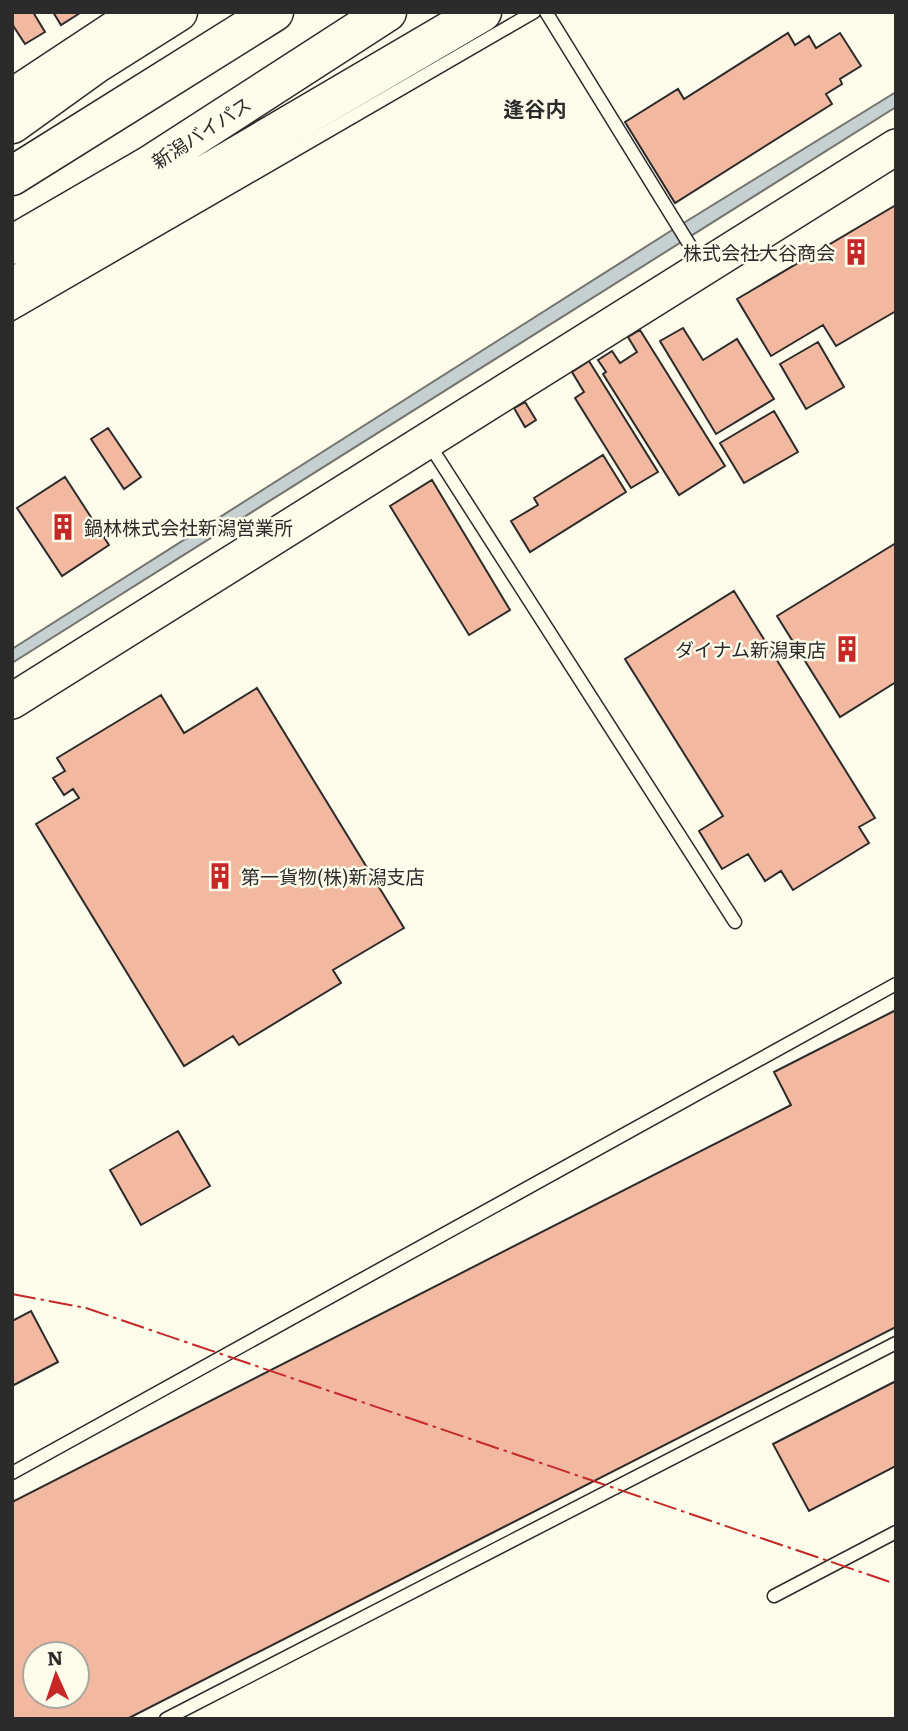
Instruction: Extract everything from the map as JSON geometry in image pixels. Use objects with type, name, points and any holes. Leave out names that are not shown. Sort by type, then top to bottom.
[{"type":"highway","points":[[12,124],[94,65],[177,12]]},
{"type":"highway","points":[[12,176],[274,12]]},
{"type":"highway","name":"新潟バイパス","points":[[12,245],[150,165],[387,12]]},
{"type":"highway","points":[[12,288],[482,12]]},
{"type":"street","points":[[12,90],[130,12]]},
{"type":"street","points":[[12,701],[427,441],[697,257],[896,147]]},
{"type":"lane","points":[[12,314],[534,12]]},
{"type":"lane","points":[[546,12],[697,257]]},
{"type":"lane","points":[[427,441],[735,922]]},
{"type":"lane","points":[[12,1473],[896,984]]},
{"type":"lane","points":[[166,1719],[896,1343]]},
{"type":"lane","points":[[774,1596],[896,1532]]},
{"type":"shaded area","points":[[896,92],[896,107],[12,663],[12,649],[669,232]]},
{"type":"building","points":[[12,12],[33,12],[45,32],[25,44],[12,24]]},
{"type":"building","points":[[53,12],[80,12],[80,13],[61,25]]},
{"type":"building","points":[[788,33],[795,45],[809,36],[816,48],[840,33],[861,66],[840,79],[842,84],[826,94],[832,104],[675,203],[625,122],[678,89],[684,99]]},
{"type":"building","name":"株式会社大谷商会","points":[[896,205],[896,311],[836,346],[823,325],[771,356],[737,299]]},
{"type":"building","points":[[683,328],[703,360],[737,339],[774,399],[716,434],[660,341]]},
{"type":"building","points":[[640,330],[725,466],[679,495],[603,374],[606,372],[598,360],[612,351],[620,363],[637,352],[628,337]]},
{"type":"building","points":[[818,342],[844,387],[806,409],[780,364]]},
{"type":"building","points":[[589,361],[658,472],[631,488],[575,398],[584,392],[572,372]]},
{"type":"building","points":[[525,402],[536,420],[525,427],[514,408]]},
{"type":"building","points":[[774,411],[798,452],[744,483],[720,443]]},
{"type":"building","name":"鍋林株式会社新潟営業所","points":[[108,428],[141,477],[124,489],[91,439]]},
{"type":"building","points":[[603,455],[626,492],[530,552],[511,521],[538,505],[534,498]]},
{"type":"building","name":"鍋林株式会社新潟営業所","points":[[65,477],[109,545],[62,576],[17,508]]},
{"type":"building","points":[[432,480],[510,610],[469,635],[390,506]]},
{"type":"building","name":"ダイナム新潟東店","points":[[896,543],[896,682],[840,717],[777,616]]},
{"type":"building","points":[[734,591],[875,818],[859,827],[869,843],[793,890],[781,871],[765,881],[748,854],[722,869],[699,831],[723,816],[625,659]]},
{"type":"building","name":"第一貨物(株)新潟支店","points":[[257,688],[404,928],[333,970],[341,983],[239,1045],[233,1036],[184,1066],[36,824],[79,798],[73,789],[64,795],[53,778],[65,771],[57,758],[161,695],[184,733]]},
{"type":"building","points":[[896,1010],[896,1327],[127,1719],[12,1719],[12,1502],[791,1105],[774,1072]]},
{"type":"building","points":[[178,1131],[210,1186],[141,1225],[110,1170]]},
{"type":"building","points":[[31,1311],[58,1362],[12,1386],[12,1321]]},
{"type":"building","points":[[896,1381],[896,1466],[809,1511],[773,1444]]},
{"type":"power","points":[[12,1294],[86,1308],[896,1584]]},
{"type":"place","name":"株式会社大谷商会","points":[[856,252]]},
{"type":"place","name":"鍋林株式会社新潟営業所","points":[[63,527]]},
{"type":"place","name":"ダイナム新潟東店","points":[[847,649]]},
{"type":"place","name":"第一貨物(株)新潟支店","points":[[220,876]]},
{"type":"district","name":"逢谷内","points":[[535,107]]}]
